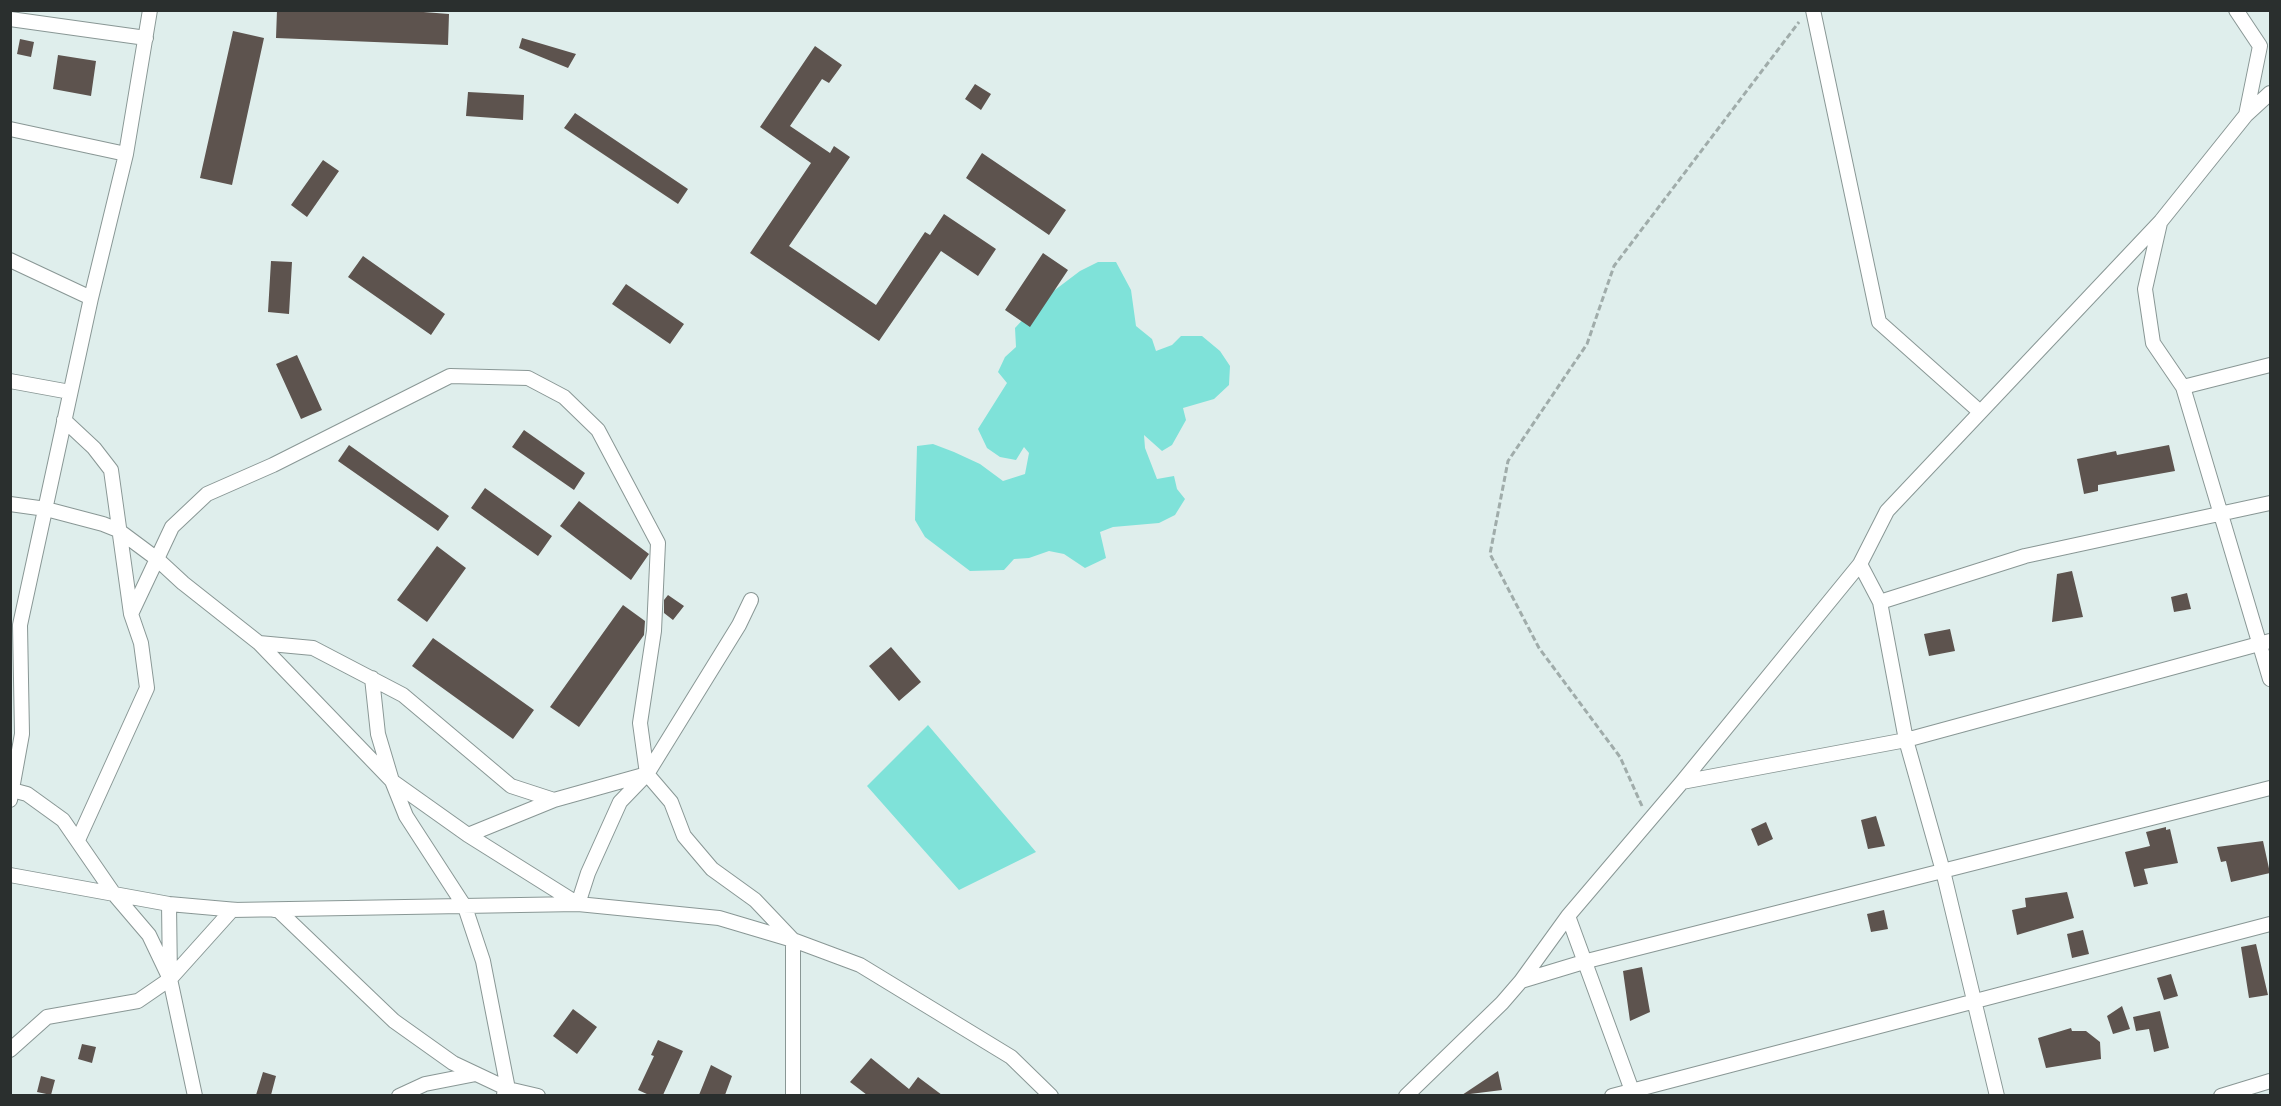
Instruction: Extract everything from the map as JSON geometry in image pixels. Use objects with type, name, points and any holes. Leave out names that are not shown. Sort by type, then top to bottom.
[{"type":"street","points":[[150,10],[126,154],[91,298],[46,509],[15,624],[22,734],[14,765],[11,795],[27,794],[63,820],[114,894],[149,935],[171,979]]},
{"type":"street","points":[[1813,10],[1879,322],[1979,411]]},
{"type":"street","points":[[2236,10],[2260,46],[2246,116]]},
{"type":"street","points":[[10,19],[146,38]]},
{"type":"street","points":[[1406,1095],[1502,1003],[1521,981],[1568,916],[1682,782],[1860,564],[1887,511],[2160,221],[2246,116],[2271,93]]},
{"type":"street","points":[[10,129],[126,154]]},
{"type":"street","points":[[2160,221],[2145,289],[2153,343],[2183,387],[2221,516],[2266,643],[2271,679]]},
{"type":"street","points":[[10,260],[91,298]]},
{"type":"street","points":[[2183,387],[2271,364]]},
{"type":"street","points":[[131,614],[172,527],[207,494],[273,465],[450,376],[528,378],[564,398],[598,430],[658,543],[654,631],[640,723],[647,774],[671,802],[684,836],[712,869],[755,900],[793,940],[793,1095]]},
{"type":"street","points":[[10,381],[70,392]]},
{"type":"street","points":[[64,420],[94,448],[111,470],[131,614],[141,643],[147,688],[78,840]]},
{"type":"street","points":[[1881,602],[2025,556],[2221,516],[2271,503]]},
{"type":"street","points":[[10,504],[46,509],[118,530],[157,558],[183,583],[259,643],[392,781],[468,835],[578,904]]},
{"type":"street","points":[[1860,564],[1881,602],[1906,740],[1943,871],[1997,1095]]},
{"type":"street","points":[[578,904],[588,873],[620,802],[647,774],[740,626],[751,600]]},
{"type":"street","points":[[259,643],[313,648],[372,678],[403,695],[512,786],[554,800]]},
{"type":"street","points":[[1682,782],[1906,740],[2266,643]]},
{"type":"street","points":[[372,678],[378,734],[392,781],[406,816],[465,907],[483,961],[506,1092]]},
{"type":"street","points":[[468,835],[554,800],[647,774]]},
{"type":"street","points":[[1521,981],[1587,961],[2271,788]]},
{"type":"street","points":[[10,875],[169,904],[232,910],[278,910],[394,1021],[453,1063],[477,1074],[506,1092],[538,1095]]},
{"type":"street","points":[[169,904],[171,979],[195,1095]]},
{"type":"street","points":[[10,1050],[47,1017],[138,1001],[171,979],[232,910],[578,904],[719,918],[793,940],[870,971],[1011,1057],[1051,1095]]},
{"type":"street","points":[[1568,916],[1587,961],[1633,1092]]},
{"type":"street","points":[[1612,1095],[1633,1092],[2271,924]]},
{"type":"street","points":[[399,1095],[425,1084],[477,1074]]},
{"type":"street","points":[[2221,1095],[2271,1081]]},
{"type":"path","points":[[1648,820],[1620,757],[1539,648],[1490,554],[1508,461],[1587,344],[1614,266],[1800,20]]},
{"type":"shaded area","points":[[1098,262],[1116,262],[1131,290],[1136,326],[1152,339],[1156,351],[1172,345],[1181,336],[1202,336],[1220,351],[1230,366],[1229,385],[1214,399],[1183,408],[1186,420],[1172,445],[1162,451],[1144,435],[1145,448],[1157,479],[1174,476],[1177,489],[1185,499],[1175,515],[1159,523],[1113,527],[1100,532],[1106,558],[1085,568],[1064,554],[1049,551],[1029,558],[1014,559],[1004,570],[970,571],[925,537],[915,520],[917,446],[933,444],[954,452],[980,464],[1003,481],[1025,474],[1029,453],[1024,447],[1016,460],[1000,457],[987,448],[978,429],[1007,383],[998,372],[1005,357],[1016,347],[1015,328],[1039,302],[1080,271]]},
{"type":"shaded area","points":[[928,725],[1036,852],[959,890],[867,786]]},
{"type":"building","points":[[277,10],[398,10],[449,14],[448,45],[276,38]]},
{"type":"building","points":[[233,31],[264,38],[232,185],[200,178]]},
{"type":"building","points":[[522,38],[576,54],[568,68],[519,48]]},
{"type":"building","points":[[20,39],[34,42],[31,57],[17,54]]},
{"type":"building","points":[[815,46],[842,65],[829,83],[822,79],[790,126],[830,153],[834,146],[850,157],[789,246],[876,305],[925,232],[930,235],[944,214],[996,249],[978,276],[941,251],[879,341],[750,253],[811,163],[760,127]]},
{"type":"building","points":[[58,55],[96,61],[91,96],[53,89]]},
{"type":"building","points":[[975,84],[991,94],[981,110],[965,99]]},
{"type":"building","points":[[468,92],[524,95],[523,120],[466,116]]},
{"type":"building","points":[[575,113],[688,189],[678,204],[564,128]]},
{"type":"building","points":[[982,153],[1066,210],[1049,235],[966,178]]},
{"type":"building","points":[[323,160],[339,171],[307,217],[291,205]]},
{"type":"building","points":[[1043,253],[1068,270],[1030,327],[1005,310]]},
{"type":"building","points":[[363,256],[445,314],[431,335],[348,277]]},
{"type":"building","points":[[271,261],[292,262],[289,314],[268,312]]},
{"type":"building","points":[[626,284],[684,324],[670,344],[612,304]]},
{"type":"building","points":[[297,355],[322,410],[301,419],[276,364]]},
{"type":"building","points":[[524,430],[585,473],[574,490],[512,447]]},
{"type":"building","points":[[349,445],[449,516],[438,531],[338,461]]},
{"type":"building","points":[[2169,445],[2175,471],[2098,485],[2098,491],[2084,494],[2077,459],[2116,451],[2117,455]]},
{"type":"building","points":[[485,488],[552,536],[538,556],[471,508]]},
{"type":"building","points":[[579,501],[649,554],[631,580],[560,526]]},
{"type":"building","points":[[437,546],[466,568],[427,622],[397,600]]},
{"type":"building","points":[[2072,571],[2083,617],[2052,622],[2057,574]]},
{"type":"building","points":[[2187,593],[2191,609],[2174,612],[2171,597]]},
{"type":"building","points":[[668,595],[684,606],[673,620],[664,613],[664,600]]},
{"type":"building","points":[[623,605],[645,621],[644,635],[579,727],[550,707]]},
{"type":"building","points":[[1950,629],[1955,651],[1929,656],[1924,634]]},
{"type":"building","points":[[433,638],[534,710],[513,739],[412,666]]},
{"type":"building","points":[[891,647],[921,682],[899,701],[869,666]]},
{"type":"building","points":[[1876,816],[1885,846],[1868,849],[1861,820]]},
{"type":"building","points":[[1766,822],[1773,839],[1758,846],[1751,829]]},
{"type":"building","points":[[2166,827],[2166,830],[2170,829],[2178,863],[2144,869],[2148,884],[2134,887],[2125,852],[2150,846],[2146,832]]},
{"type":"building","points":[[2263,841],[2270,873],[2231,882],[2226,861],[2221,862],[2217,847]]},
{"type":"building","points":[[2067,892],[2074,918],[2017,935],[2012,910],[2026,907],[2025,898]]},
{"type":"building","points":[[1884,910],[1888,929],[1871,932],[1867,914]]},
{"type":"building","points":[[2083,930],[2089,954],[2072,958],[2067,934]]},
{"type":"building","points":[[2256,944],[2268,995],[2249,998],[2241,947]]},
{"type":"building","points":[[1642,967],[1650,1012],[1630,1021],[1623,971]]},
{"type":"building","points":[[2171,974],[2178,996],[2164,1000],[2157,978]]},
{"type":"building","points":[[2122,1006],[2130,1029],[2113,1034],[2107,1016]]},
{"type":"building","points":[[573,1009],[597,1027],[577,1054],[553,1036]]},
{"type":"building","points":[[2160,1011],[2169,1048],[2154,1052],[2149,1029],[2136,1031],[2133,1017]]},
{"type":"building","points":[[2071,1028],[2072,1031],[2086,1031],[2100,1042],[2101,1059],[2046,1068],[2038,1038]]},
{"type":"building","points":[[658,1040],[683,1051],[663,1095],[649,1095],[638,1090],[654,1056],[651,1055]]},
{"type":"building","points":[[82,1044],[96,1047],[92,1063],[78,1059]]},
{"type":"building","points":[[871,1058],[909,1089],[918,1077],[942,1095],[867,1095],[850,1082]]},
{"type":"building","points":[[711,1065],[732,1076],[725,1095],[699,1095]]},
{"type":"building","points":[[1498,1071],[1502,1090],[1462,1095]]},
{"type":"building","points":[[263,1072],[276,1076],[271,1095],[256,1095]]},
{"type":"building","points":[[41,1076],[55,1080],[51,1095],[37,1092]]}]
